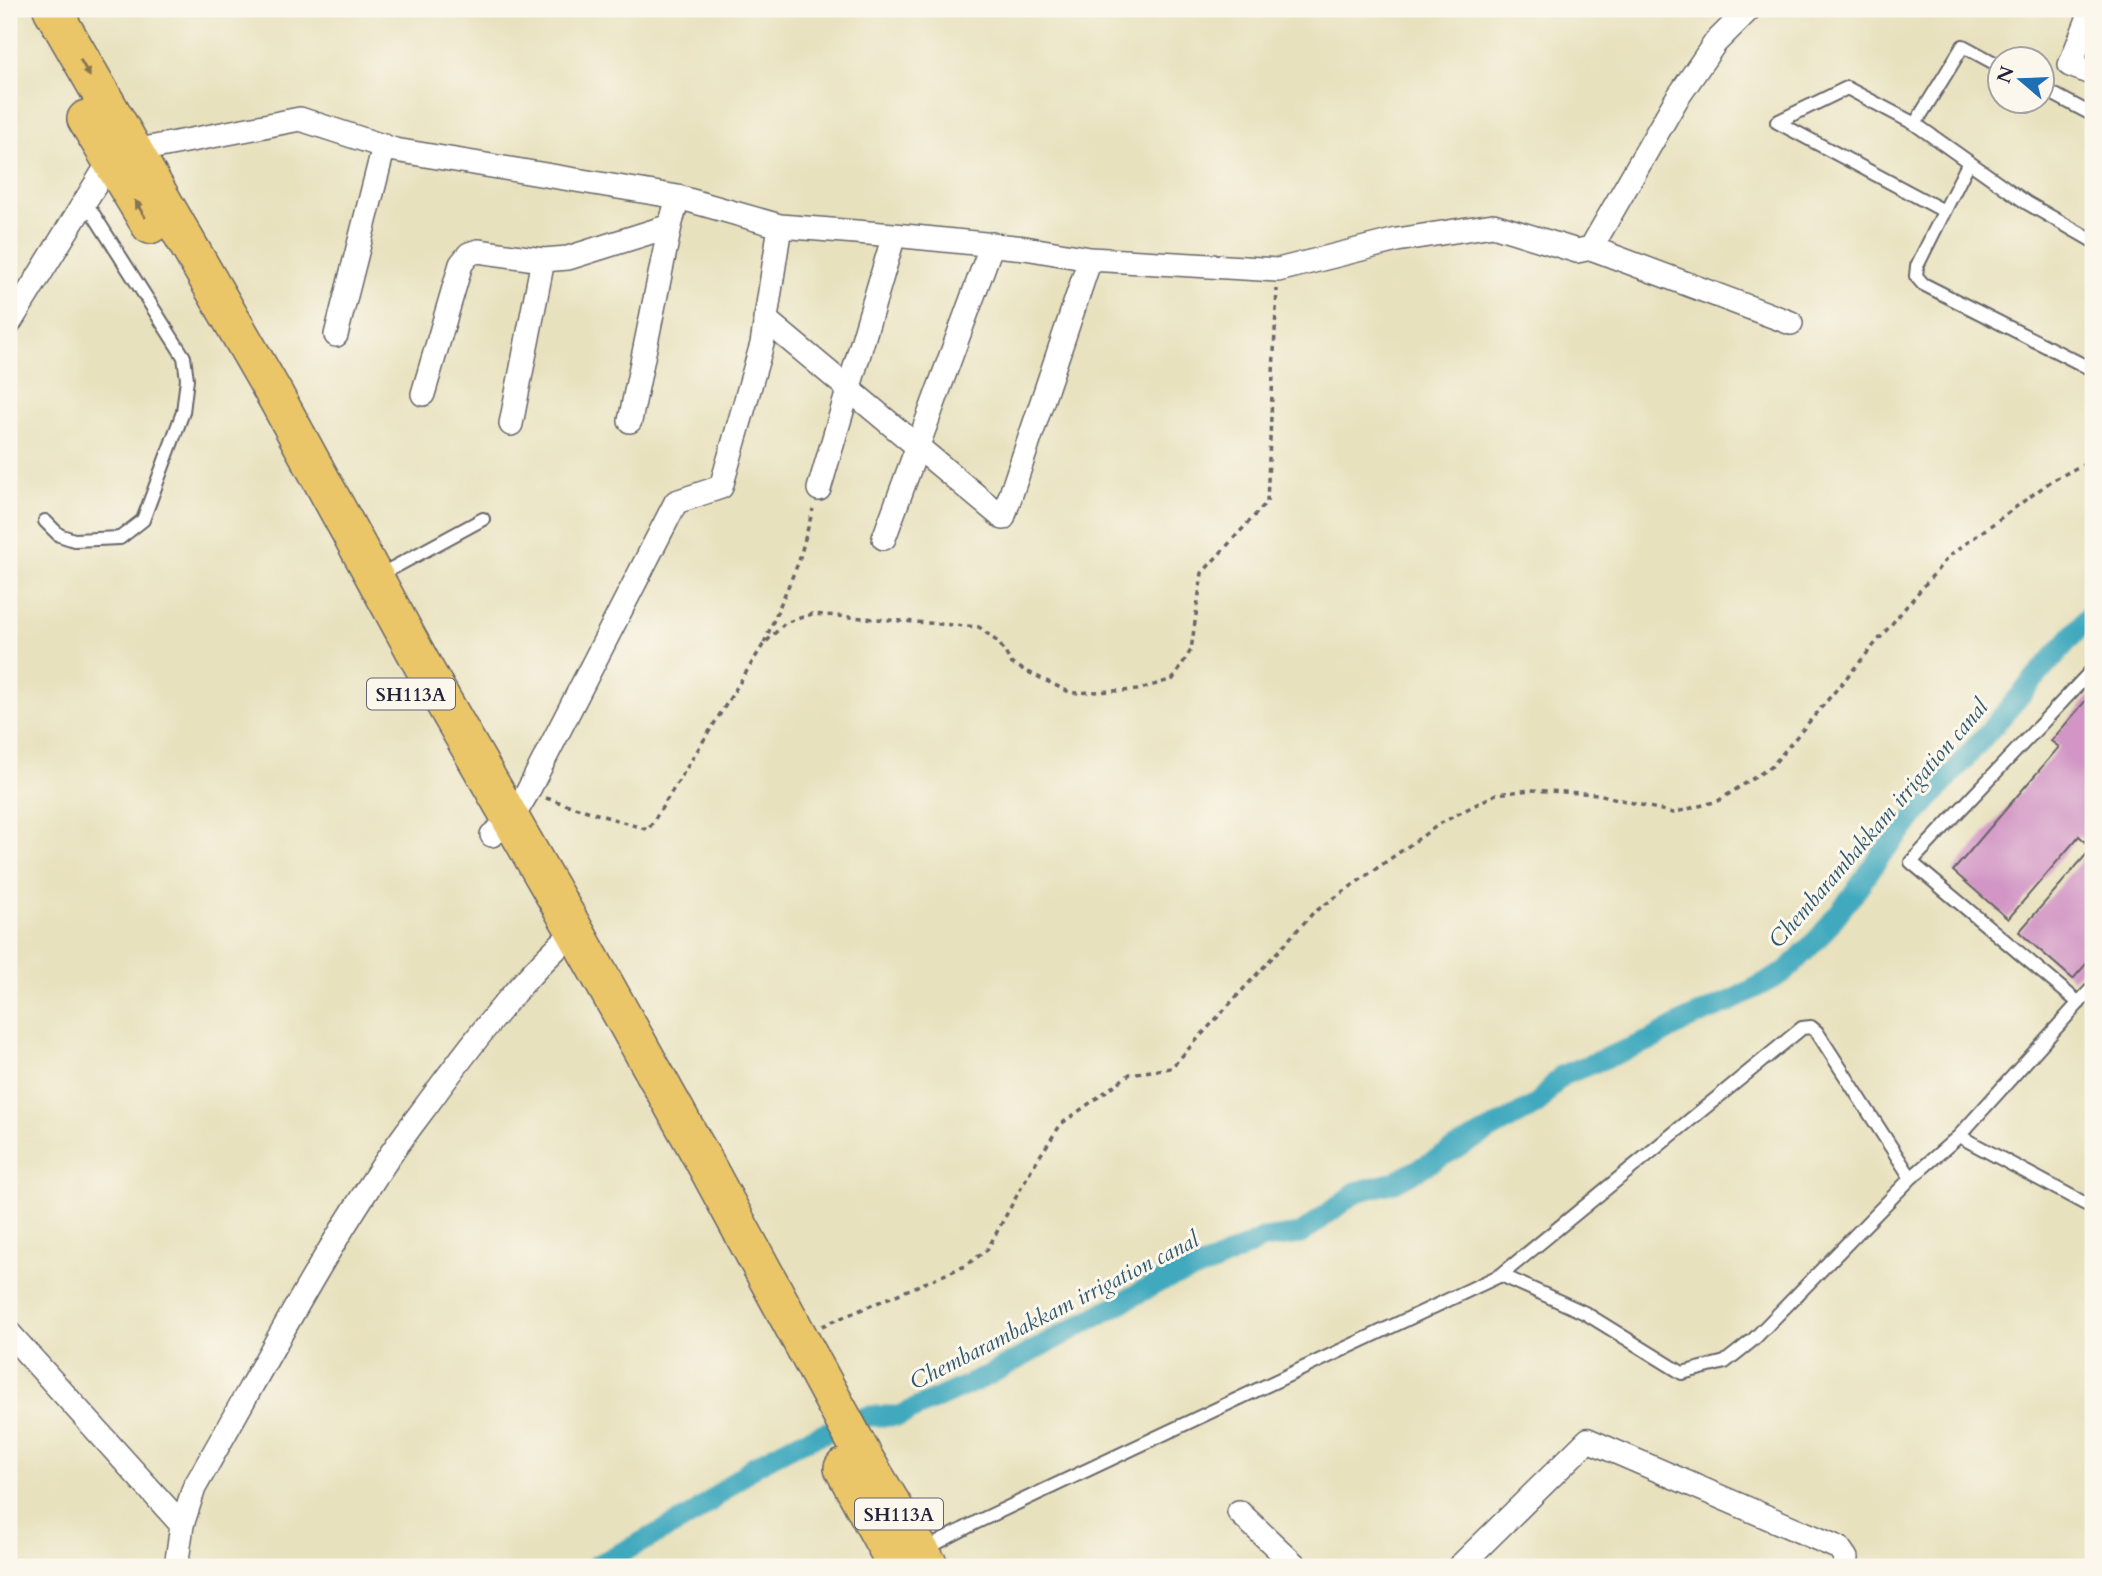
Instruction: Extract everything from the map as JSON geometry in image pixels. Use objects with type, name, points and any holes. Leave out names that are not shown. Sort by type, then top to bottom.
[{"type":"main road","name":"SH113A","points":[[23,9],[270,385],[423,666],[510,816],[567,938],[803,1361],[856,1467],[911,1561]]},
{"type":"main road","name":"SH113A","points":[[51,9],[171,259],[402,678],[510,816]]},
{"type":"street","points":[[1591,248],[1676,100],[1715,43],[1749,9]]},
{"type":"street","points":[[2092,9],[2070,65],[2093,74]]},
{"type":"street","points":[[9,324],[85,201],[122,156],[300,119],[384,146],[678,197],[780,226],[1025,247],[1090,259],[1278,270],[1397,240],[1493,225],[1577,251],[1591,248],[1791,323]]},
{"type":"street","points":[[336,335],[384,146]]},
{"type":"street","points":[[630,421],[678,197]]},
{"type":"street","points":[[423,394],[461,264],[469,254],[478,251],[543,260],[568,258],[670,226]]},
{"type":"street","points":[[510,816],[676,502],[721,487],[762,344],[780,226]]},
{"type":"street","points":[[818,489],[894,235]]},
{"type":"street","points":[[884,538],[992,244]]},
{"type":"street","points":[[765,319],[1003,518],[1090,259]]},
{"type":"street","points":[[511,424],[543,260]]},
{"type":"street","points":[[176,1567],[182,1525],[194,1489],[329,1252],[386,1163],[464,1054],[512,996],[567,938]]},
{"type":"street","points":[[9,1333],[182,1525]]},
{"type":"street","points":[[1459,1567],[1588,1440],[1839,1548],[1846,1558],[1844,1567]]},
{"type":"street","points":[[1239,1512],[1297,1567]]},
{"type":"lane","points":[[1914,124],[1963,46],[1986,58]]},
{"type":"lane","points":[[1944,211],[1777,122],[1847,88],[1914,124],[2027,203],[2093,241]]},
{"type":"lane","points":[[2056,95],[2093,115]]},
{"type":"lane","points":[[1969,162],[1917,266],[1916,276],[1923,284],[2093,370]]},
{"type":"lane","points":[[45,521],[59,535],[74,540],[120,538],[143,520],[183,412],[187,379],[184,356],[85,201]]},
{"type":"lane","points":[[374,577],[483,519]]},
{"type":"lane","points":[[2080,1003],[1911,862],[2093,669]]},
{"type":"lane","points":[[1501,1275],[1585,1313],[1682,1373],[1725,1362],[1754,1339],[1911,1178],[1959,1136],[2093,986]]},
{"type":"lane","points":[[911,1561],[977,1522],[1501,1275],[1802,1028],[1811,1027],[1817,1032],[1911,1178]]},
{"type":"lane","points":[[1959,1136],[2093,1208]]},
{"type":"path","points":[[763,645],[785,623],[812,614],[978,627],[999,643],[1012,664],[1071,693],[1138,690],[1173,679],[1191,650],[1202,573],[1267,502],[1278,270]]},
{"type":"path","points":[[803,1361],[965,1266],[987,1250],[1032,1168],[1061,1124],[1130,1074],[1171,1068],[1313,913],[1441,823],[1496,794],[1531,790],[1598,794],[1673,813],[1718,801],[1772,766],[1949,556],[2050,482],[2093,459]]},
{"type":"path","points":[[510,816],[649,830],[763,645],[799,561],[818,489]]},
{"type":"building","points":[[2093,692],[2093,956],[2073,979],[2019,932],[2092,848],[2079,836],[2008,919],[1953,871],[2059,747],[2051,741]]},
{"type":"waterway","name":"Chembarambakkam irrigation canal","points":[[594,1567],[693,1515],[754,1466],[796,1444],[868,1416],[899,1416],[987,1376],[1161,1281],[1213,1263],[1263,1239],[1301,1234],[1356,1192],[1395,1182],[1536,1105],[1561,1076],[1653,1039],[1785,972],[1821,935],[1880,856],[2093,612]]}]
